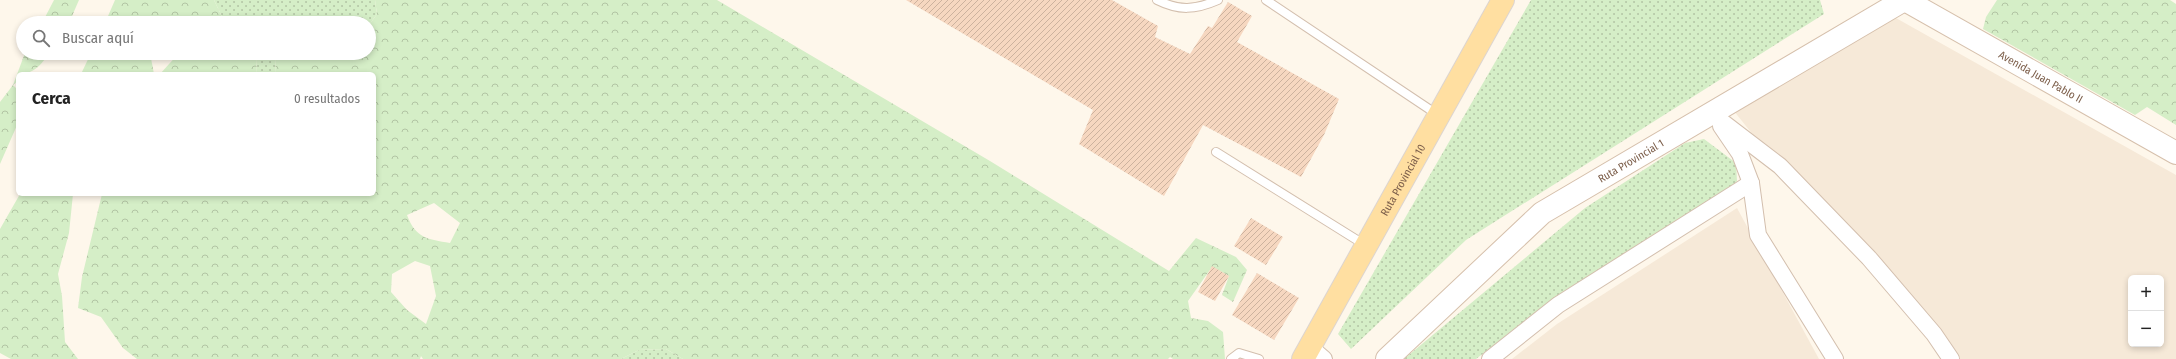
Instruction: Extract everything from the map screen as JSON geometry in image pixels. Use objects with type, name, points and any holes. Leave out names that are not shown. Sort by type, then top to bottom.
[{"type":"main road","name":"Ruta Provincial 10","points":[[1312,355],[1365,246],[1503,0]]},
{"type":"main road","name":"Ruta Provincial 1","points":[[1387,359],[1542,213],[1904,0]]},
{"type":"main road","name":"Avenida Juan Pablo II","points":[[1904,0],[2176,153]]},
{"type":"street","points":[[1712,114],[1740,154],[1751,184],[1758,235],[1829,357]]},
{"type":"street","points":[[1712,114],[1780,166],[1869,258],[1934,334],[1950,359]]},
{"type":"street","points":[[1490,359],[1558,306],[1751,184]]},
{"type":"lane","points":[[1157,0],[1171,7],[1198,8],[1218,0]]},
{"type":"lane","points":[[1266,0],[1438,116]]},
{"type":"lane","points":[[1216,152],[1365,246]]},
{"type":"lane","points":[[1231,359],[1239,353],[1258,359]]},
{"type":"shaded area","points":[[1887,13],[2176,175],[2176,359],[1944,359],[1854,239],[1792,183],[1725,100]]},
{"type":"shaded area","points":[[1737,208],[1819,359],[1512,359],[1557,324]]},
{"type":"green space","points":[[54,0],[79,0],[72,16],[46,16]]},
{"type":"green space","points":[[115,0],[214,0],[222,16],[143,16],[108,16]]},
{"type":"green space","points":[[214,0],[375,0],[377,14],[376,16],[222,16]]},
{"type":"green space","points":[[375,0],[717,0],[990,161],[1169,271],[1196,238],[1236,257],[1247,270],[1233,302],[1222,295],[1229,276],[1212,267],[1188,301],[1191,318],[1208,321],[1223,332],[1225,359],[1173,359],[1170,357],[1168,359],[683,359],[666,349],[639,350],[621,359],[423,359],[421,356],[420,359],[137,359],[123,348],[101,317],[78,308],[82,277],[102,196],[376,196],[376,72],[275,72],[276,60],[376,60],[376,16],[377,14]],"holes":[[[434,203],[460,223],[450,243],[429,239],[419,233],[414,229],[407,215]],[[415,261],[430,266],[436,296],[426,324],[407,310],[391,292],[392,274]]]},
{"type":"green space","points":[[1531,0],[1820,0],[1824,14],[1466,240],[1351,349],[1338,334]]},
{"type":"green space","points":[[1997,0],[2170,0],[2176,4],[2176,125],[2147,107],[2135,115],[1983,29],[1986,17]]},
{"type":"green space","points":[[22,60],[44,60],[37,68],[33,71],[18,72]]},
{"type":"green space","points":[[88,60],[151,60],[154,72],[82,72]]},
{"type":"green space","points":[[173,60],[256,60],[257,72],[162,72]]},
{"type":"green space","points":[[256,60],[276,60],[275,72],[257,72]]},
{"type":"green space","points":[[13,85],[16,88],[16,128],[0,164],[0,102]]},
{"type":"green space","points":[[1704,139],[1736,163],[1737,181],[1727,191],[1561,293],[1476,359],[1404,359],[1585,208],[1685,143]]},
{"type":"green space","points":[[19,196],[73,196],[69,233],[58,274],[62,296],[65,342],[78,359],[11,359],[0,353],[0,229]]},
{"type":"green space","points":[[666,349],[683,359],[621,359],[639,350]]},
{"type":"building","points":[[906,0],[1112,0],[1158,26],[1155,37],[1190,54],[1208,26],[1212,28],[1228,2],[1252,16],[1237,42],[1339,99],[1324,135],[1301,177],[1203,125],[1164,196],[1079,144],[1093,110]]},
{"type":"building","points":[[1251,218],[1283,237],[1266,265],[1234,246]]},
{"type":"building","points":[[1212,266],[1229,276],[1215,301],[1198,292]]},
{"type":"building","points":[[1257,273],[1299,298],[1274,340],[1232,315]]}]
